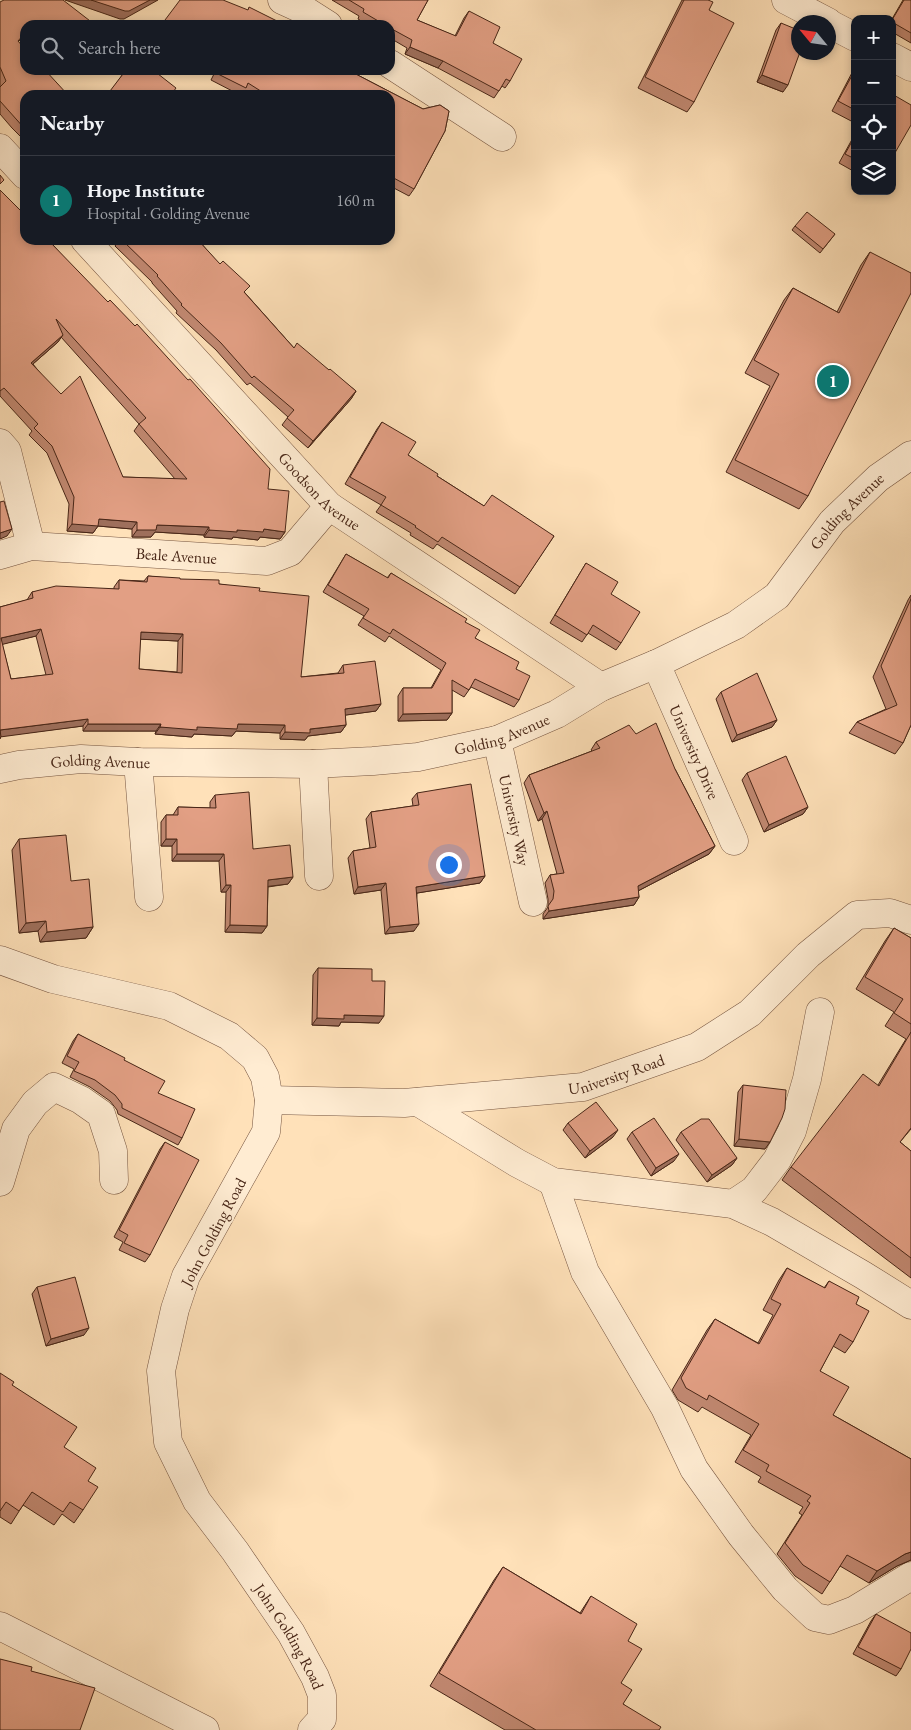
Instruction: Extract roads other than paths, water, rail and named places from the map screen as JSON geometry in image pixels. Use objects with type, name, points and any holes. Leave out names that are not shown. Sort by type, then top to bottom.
[{"type":"street","points":[[282,0],[320,20]]},
{"type":"street","points":[[786,0],[813,15]]},
{"type":"street","points":[[836,27],[851,35]]},
{"type":"street","points":[[896,59],[911,67]]},
{"type":"street","points":[[395,67],[502,137]]},
{"type":"street","points":[[0,148],[20,170]]},
{"type":"street","name":"Goodson Avenue","points":[[89,245],[330,506],[601,687]]},
{"type":"street","points":[[0,443],[8,451],[31,546]]},
{"type":"street","name":"Golding Avenue","points":[[0,769],[81,758],[138,762],[313,764],[418,757],[497,740],[557,714],[601,687],[656,664],[736,624],[777,596],[832,522],[878,478],[911,455]]},
{"type":"street","name":"Beale Avenue","points":[[0,555],[31,546],[268,561],[290,552],[330,506]]},
{"type":"street","name":"University Drive","points":[[656,664],[734,841]]},
{"type":"street","name":"University Way","points":[[497,740],[533,902]]},
{"type":"street","points":[[138,762],[149,897]]},
{"type":"street","points":[[313,764],[320,876]]},
{"type":"street","name":"University Road","points":[[269,1100],[404,1103],[584,1088],[698,1047],[750,1013],[808,956],[856,915],[890,913],[911,920]]},
{"type":"street","name":"John Golding Road","points":[[0,960],[53,979],[169,1006],[229,1036],[255,1058],[265,1077],[269,1100],[266,1132],[186,1276],[175,1309],[161,1371],[168,1442],[197,1502],[235,1551],[291,1633],[315,1677],[322,1695],[320,1726]]},
{"type":"street","points":[[733,1204],[754,1190],[777,1160],[792,1131],[807,1079],[820,1012]]},
{"type":"street","points":[[0,1182],[16,1129],[35,1103],[54,1087],[81,1100],[101,1114],[112,1151],[114,1180]]},
{"type":"street","points":[[418,1102],[517,1164],[553,1182],[733,1204],[772,1222],[864,1275],[911,1305]]},
{"type":"street","points":[[553,1182],[585,1272],[665,1408],[694,1469],[785,1588],[815,1617],[829,1620],[855,1610],[911,1576]]},
{"type":"street","points":[[0,1626],[206,1730]]},
{"type":"place","name":"Hope Institute","points":[[833,381]]}]
